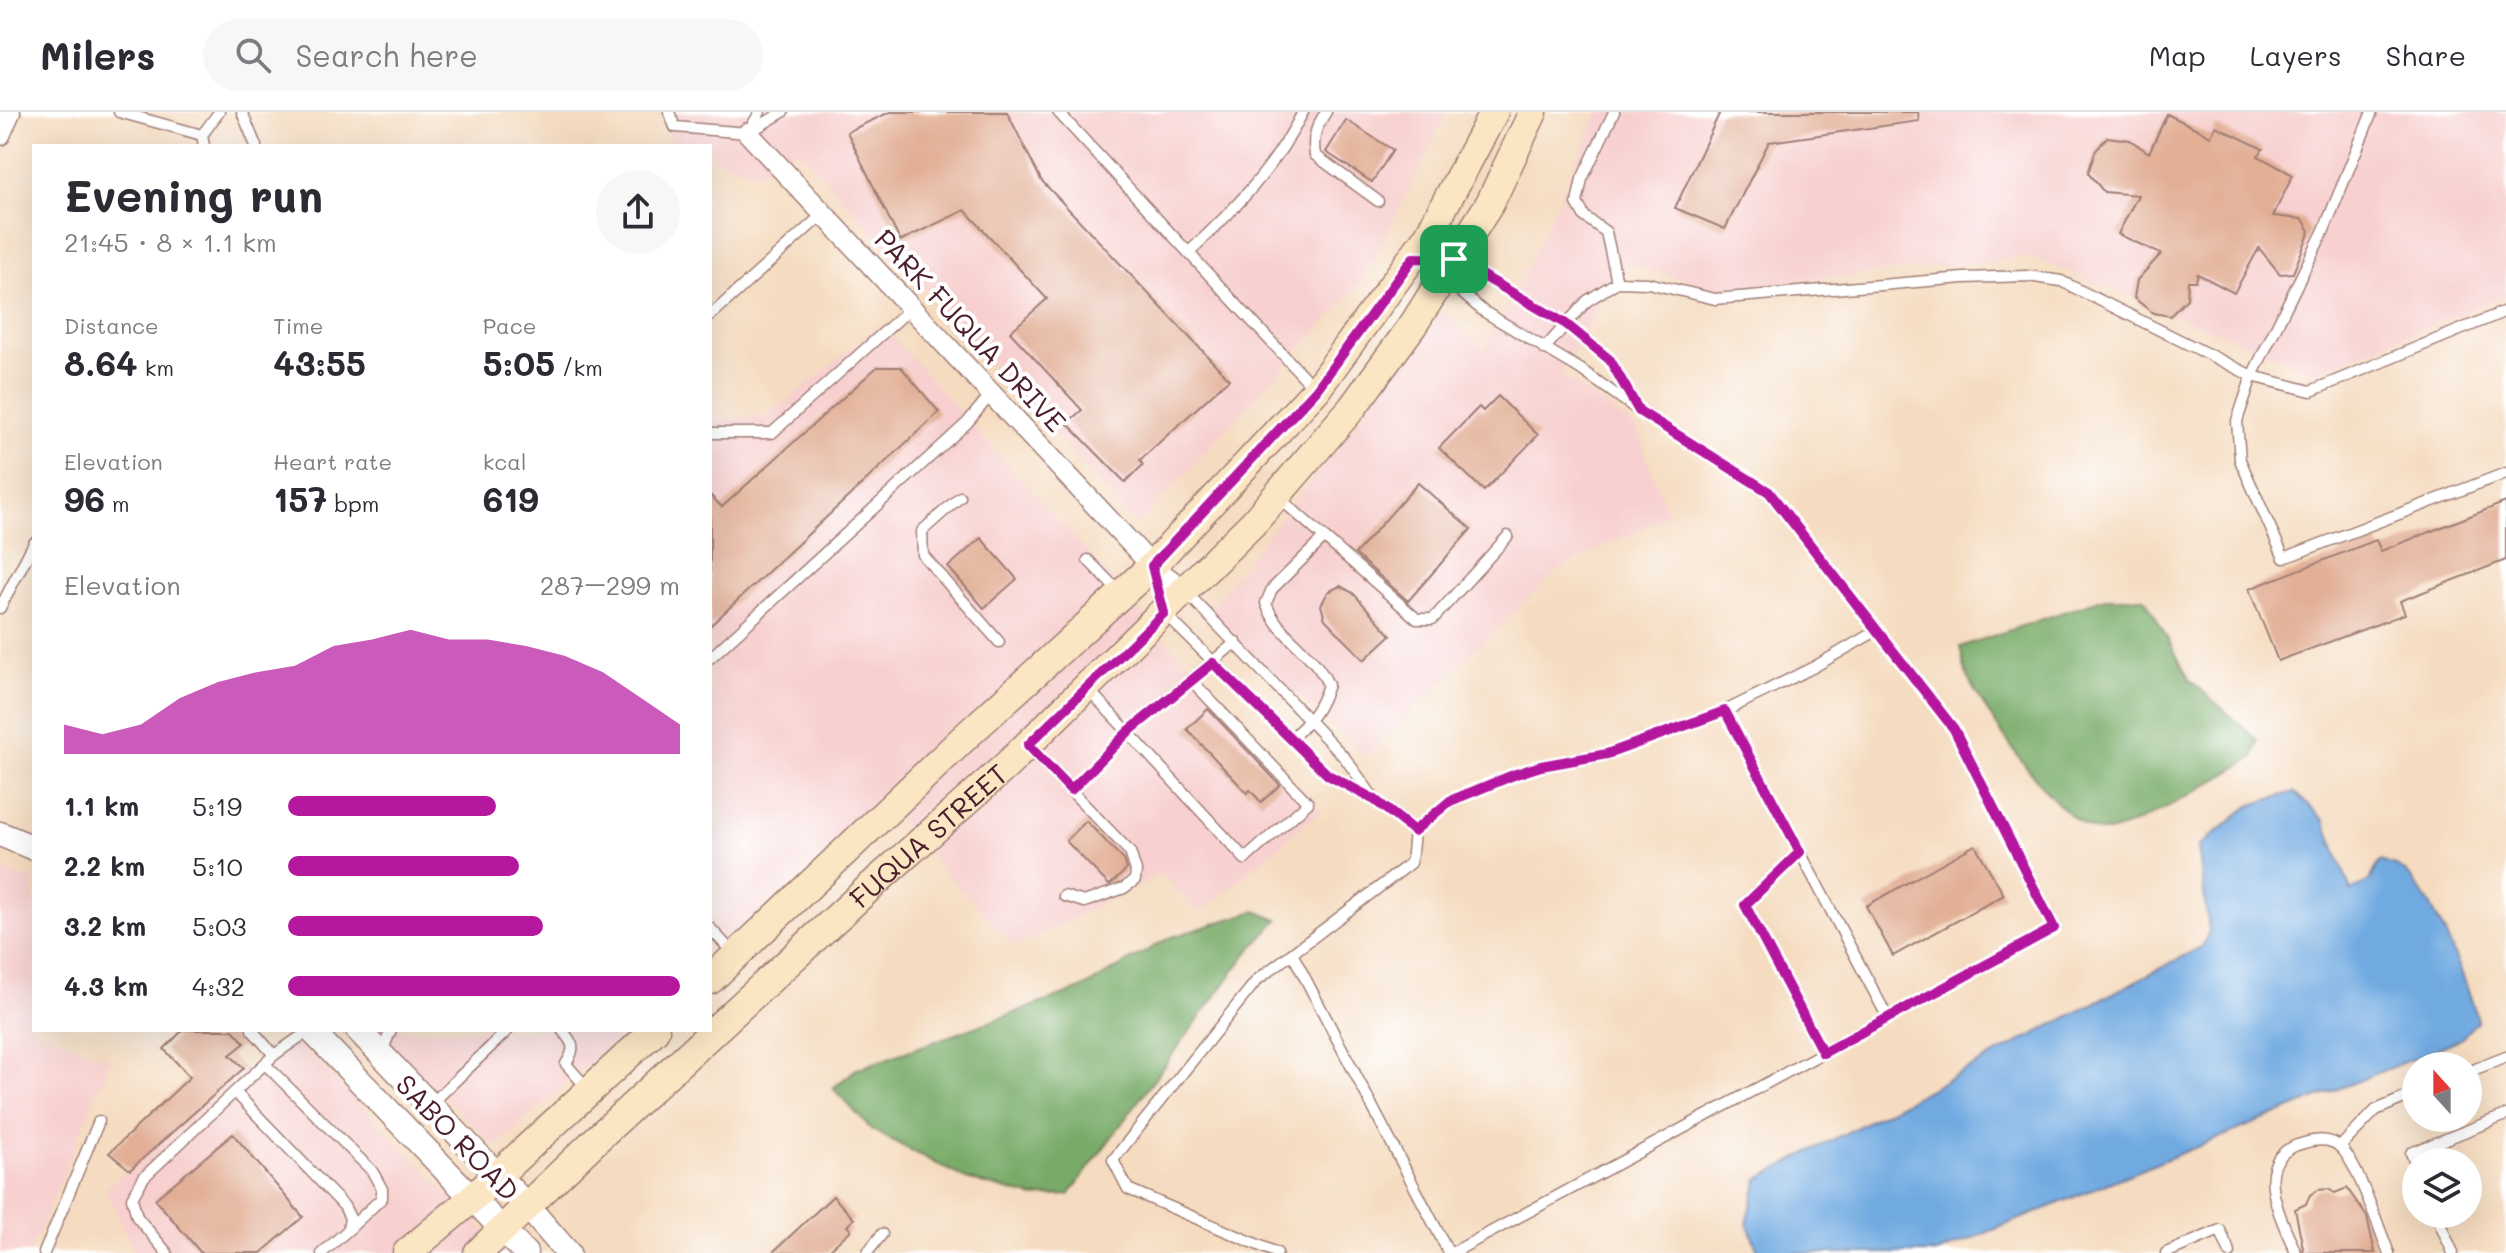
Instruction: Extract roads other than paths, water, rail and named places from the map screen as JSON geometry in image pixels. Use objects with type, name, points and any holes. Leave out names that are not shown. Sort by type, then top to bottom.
[{"type":"main road","name":"FUQUA STREET","points":[[712,978],[964,738],[1152,566],[1316,390],[1428,236],[1494,112]]},
{"type":"main road","name":"FUQUA STREET","points":[[478,1253],[599,1137],[1028,745],[1186,592],[1277,496],[1352,408],[1413,325],[1490,203],[1533,112]]},
{"type":"main road","points":[[1413,258],[1449,268]]},
{"type":"main road","points":[[1316,390],[1352,408]]},
{"type":"main road","points":[[736,956],[765,984]]},
{"type":"main road","points":[[407,1253],[474,1197],[653,1032]]},
{"type":"street","points":[[0,135],[10,112]]},
{"type":"street","name":"PARK FUQUA DRIVE","points":[[748,133],[1152,566],[1186,592]]},
{"type":"street","name":"PARK FUQUA DRIVE","points":[[1152,566],[1164,613]]},
{"type":"street","points":[[0,834],[32,847]]},
{"type":"street","name":"SABO ROAD","points":[[313,1032],[525,1253]]},
{"type":"street","name":"SABO ROAD","points":[[360,1032],[528,1207],[568,1253]]},
{"type":"lane","points":[[119,112],[203,141],[219,112]]},
{"type":"lane","points":[[242,112],[255,144]]},
{"type":"lane","points":[[669,112],[675,127],[748,133],[783,112]]},
{"type":"lane","points":[[748,133],[760,112]]},
{"type":"lane","points":[[1058,112],[1316,390]]},
{"type":"lane","points":[[1189,252],[1252,191],[1279,155],[1303,112]]},
{"type":"lane","points":[[1326,112],[1317,125],[1313,141],[1315,155],[1378,201]]},
{"type":"lane","points":[[1614,112],[1582,179],[1577,203],[1585,217],[1606,232],[1617,282]]},
{"type":"lane","points":[[2372,112],[2318,245],[2252,376],[2237,421],[2240,460],[2284,558],[2506,473]]},
{"type":"lane","points":[[712,314],[824,213]]},
{"type":"lane","points":[[1449,268],[1566,324],[1610,360],[1639,411]]},
{"type":"lane","points":[[1293,955],[1450,1253],[2054,928],[1954,729],[1769,492],[1639,411],[1580,369],[1483,311],[1449,268]]},
{"type":"lane","points":[[1544,349],[1587,301],[1617,282],[1648,283],[1715,299],[1963,278],[2028,276],[2061,281],[2252,376],[2311,391],[2506,311]]},
{"type":"lane","points":[[712,433],[772,433],[912,307]]},
{"type":"lane","points":[[712,656],[967,423],[992,393]]},
{"type":"lane","points":[[1277,496],[1417,619],[1433,619],[1508,536]]},
{"type":"lane","points":[[960,497],[922,531],[923,555],[999,642]]},
{"type":"lane","points":[[1290,739],[1310,722],[1322,704],[1328,685],[1322,668],[1271,618],[1266,603],[1272,589],[1324,538]]},
{"type":"lane","points":[[0,608],[32,547]]},
{"type":"lane","points":[[1088,560],[1121,595]]},
{"type":"lane","name":"PARK FUQUA DRIVE","points":[[1186,592],[1345,758],[1375,800]]},
{"type":"lane","points":[[1164,613],[1328,775],[1375,800],[1414,831]]},
{"type":"lane","points":[[1277,1253],[1128,1189],[1113,1160],[1257,980],[1411,863],[1414,831],[1450,801],[1516,774],[1541,766],[1607,754],[1725,711],[1814,667],[1876,631]]},
{"type":"lane","points":[[1071,790],[1128,732],[1236,642]]},
{"type":"lane","points":[[1087,688],[1245,859],[1308,803],[1192,681]]},
{"type":"lane","points":[[1725,711],[1888,1018]]},
{"type":"lane","points":[[1028,745],[1130,852],[1136,871],[1135,880],[1094,900],[1084,902],[1064,896]]},
{"type":"lane","points":[[1800,852],[1745,905],[1823,1053]]},
{"type":"lane","points":[[712,930],[736,956]]},
{"type":"lane","points":[[254,1032],[274,1055]]},
{"type":"lane","points":[[167,1253],[137,1217],[132,1198],[144,1177],[274,1055],[308,1032]]},
{"type":"lane","points":[[381,1054],[390,1032]]},
{"type":"lane","points":[[430,1105],[506,1032]]},
{"type":"lane","points":[[564,1032],[573,1043],[574,1051],[566,1064],[589,1091]]},
{"type":"lane","points":[[2482,1066],[2506,1057]]},
{"type":"lane","points":[[265,1064],[372,1171],[382,1189],[382,1198],[322,1253]]},
{"type":"lane","points":[[235,1092],[344,1206],[350,1218],[348,1230]]},
{"type":"lane","points":[[2340,1147],[2376,1110],[2402,1099]]},
{"type":"lane","points":[[2424,1148],[2506,1115]]},
{"type":"lane","points":[[44,1253],[99,1121]]},
{"type":"lane","points":[[2296,1253],[2273,1198],[2270,1178],[2281,1156],[2300,1143],[2324,1139],[2340,1147],[2351,1164],[2389,1253]]},
{"type":"lane","points":[[2442,1228],[2453,1253]]},
{"type":"lane","points":[[2166,1253],[2220,1230],[2230,1253]]},
{"type":"lane","points":[[867,1253],[882,1234]]},
{"type":"water","points":[[2294,792],[2324,820],[2351,891],[2370,880],[2380,861],[2398,867],[2410,877],[2435,914],[2473,1005],[2477,1021],[2461,1039],[2429,1052],[2402,1052],[2402,1063],[1937,1253],[1759,1253],[1747,1223],[1758,1179],[2203,946],[2209,931],[2198,847],[2251,805]]}]
